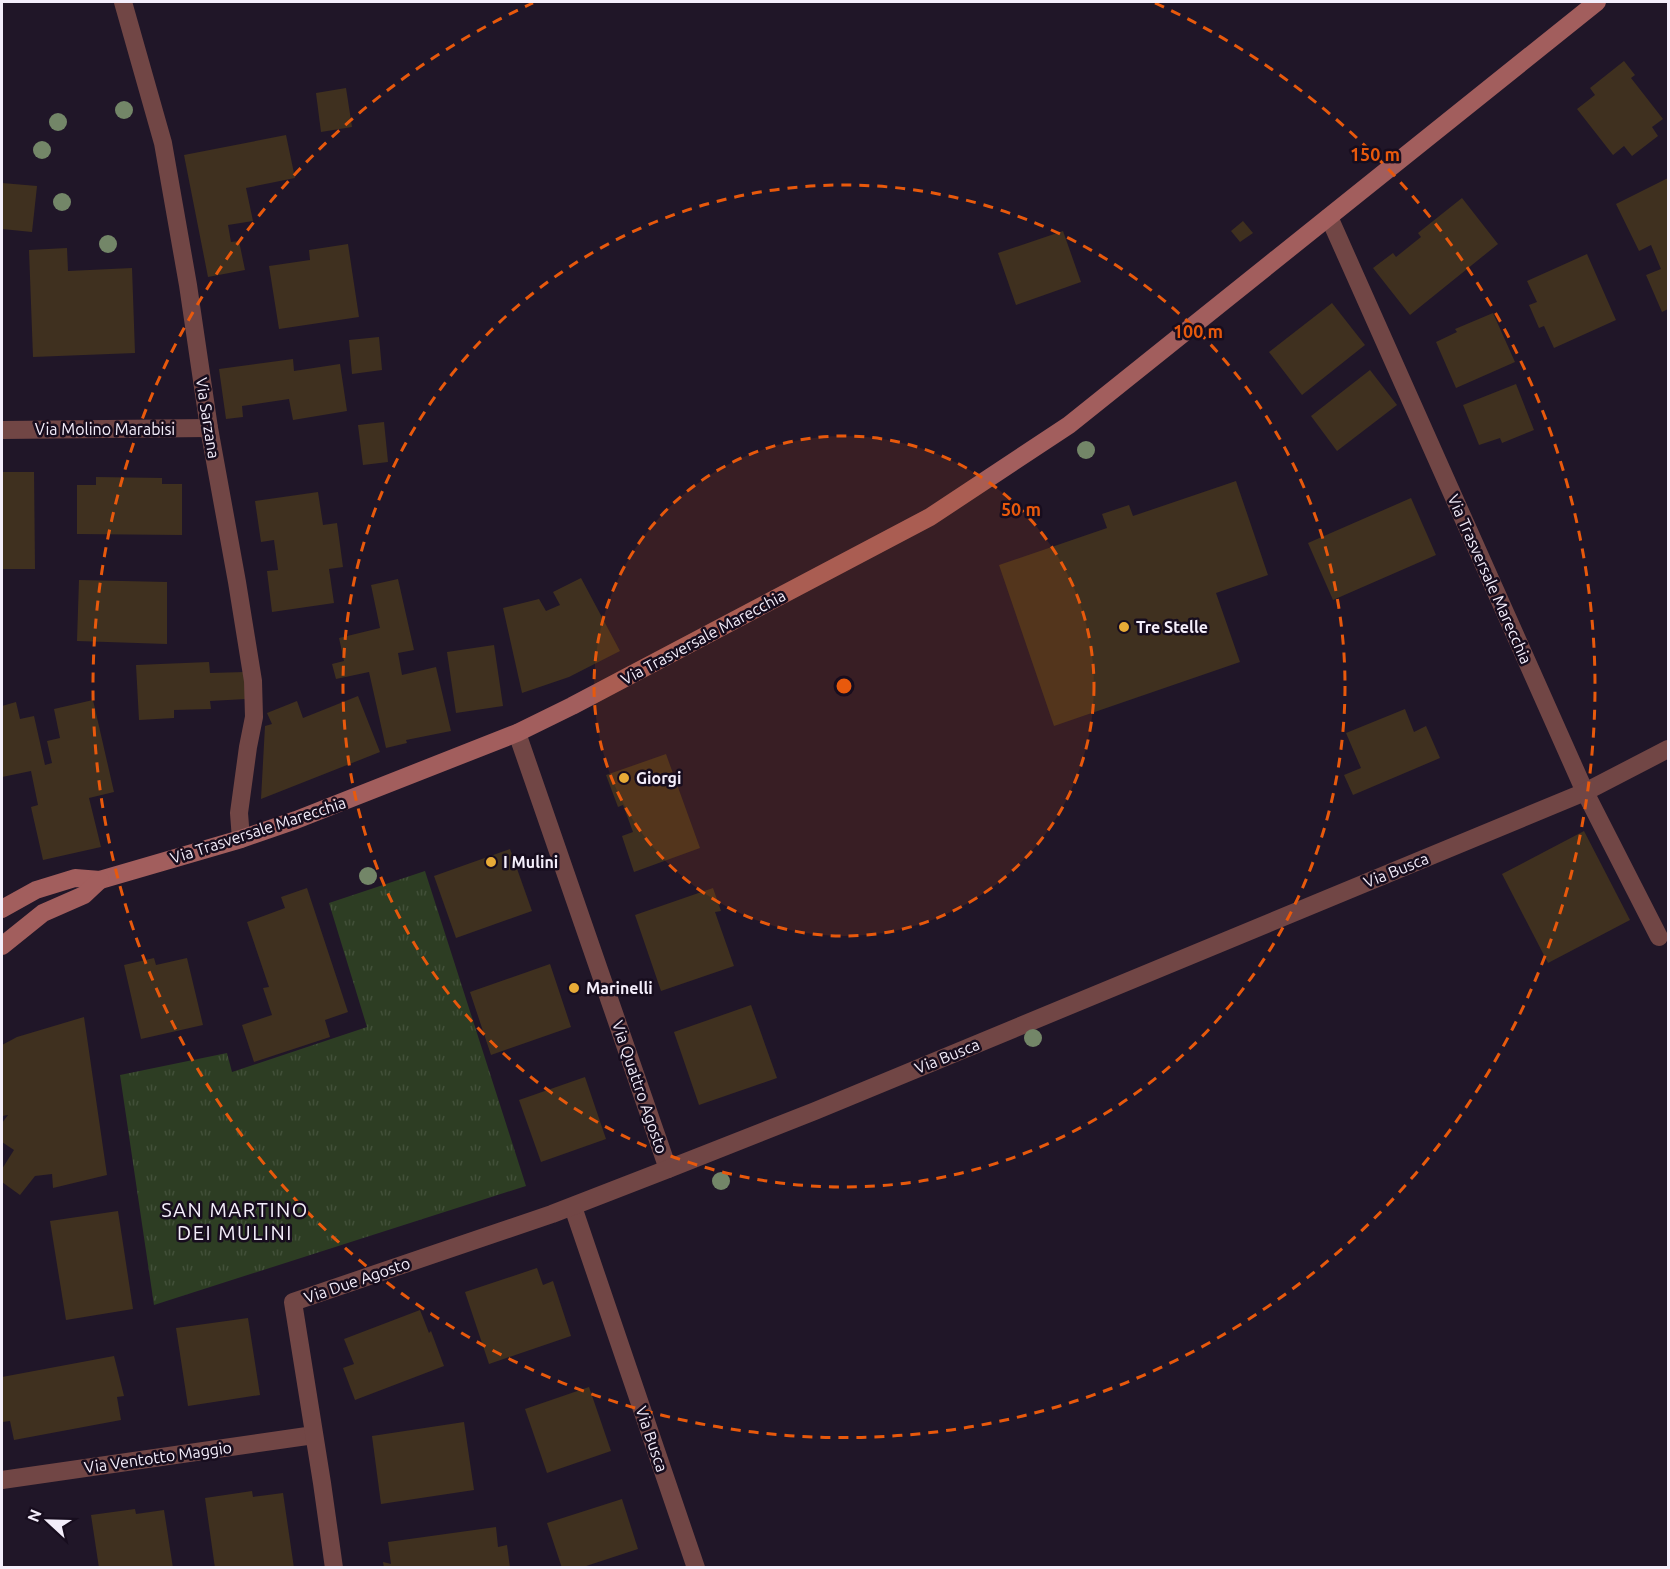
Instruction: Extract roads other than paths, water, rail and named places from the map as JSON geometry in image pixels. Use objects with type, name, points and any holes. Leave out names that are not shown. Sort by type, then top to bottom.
[{"type":"main road","name":"Via Trasversale Marecchia","points":[[2,909],[36,891],[75,878],[100,880],[241,839],[334,806],[517,733],[930,517],[1069,425],[1597,2]]},
{"type":"main road","points":[[2,946],[43,913],[84,895],[100,880]]},
{"type":"street","name":"Via Sarzana","points":[[123,2],[163,143],[188,285],[208,428],[253,681],[254,717],[239,813],[241,839]]},
{"type":"street","name":"Via Trasversale Marecchia","points":[[1329,217],[1585,792],[1659,938]]},
{"type":"street","name":"Via Molino Marabisi","points":[[2,430],[208,428]]},
{"type":"street","name":"Via Quattro Agosto","points":[[517,733],[668,1169]]},
{"type":"street","name":"Via Busca","points":[[696,1568],[573,1207],[826,1106],[1585,792],[1668,749]]},
{"type":"street","name":"Via Due Agosto","points":[[334,1568],[292,1302],[573,1207]]},
{"type":"street","name":"Via Ventotto Maggio","points":[[2,1480],[314,1435]]},
{"type":"place","name":"Tre Stelle","points":[[1124,627]]},
{"type":"place","name":"Giorgi","points":[[624,778]]},
{"type":"place","name":"I Mulini","points":[[491,862]]},
{"type":"place","name":"Marinelli","points":[[574,988]]},
{"type":"district","name":"SAN MARTINO DEI MULINI","points":[[235,1222]]}]
